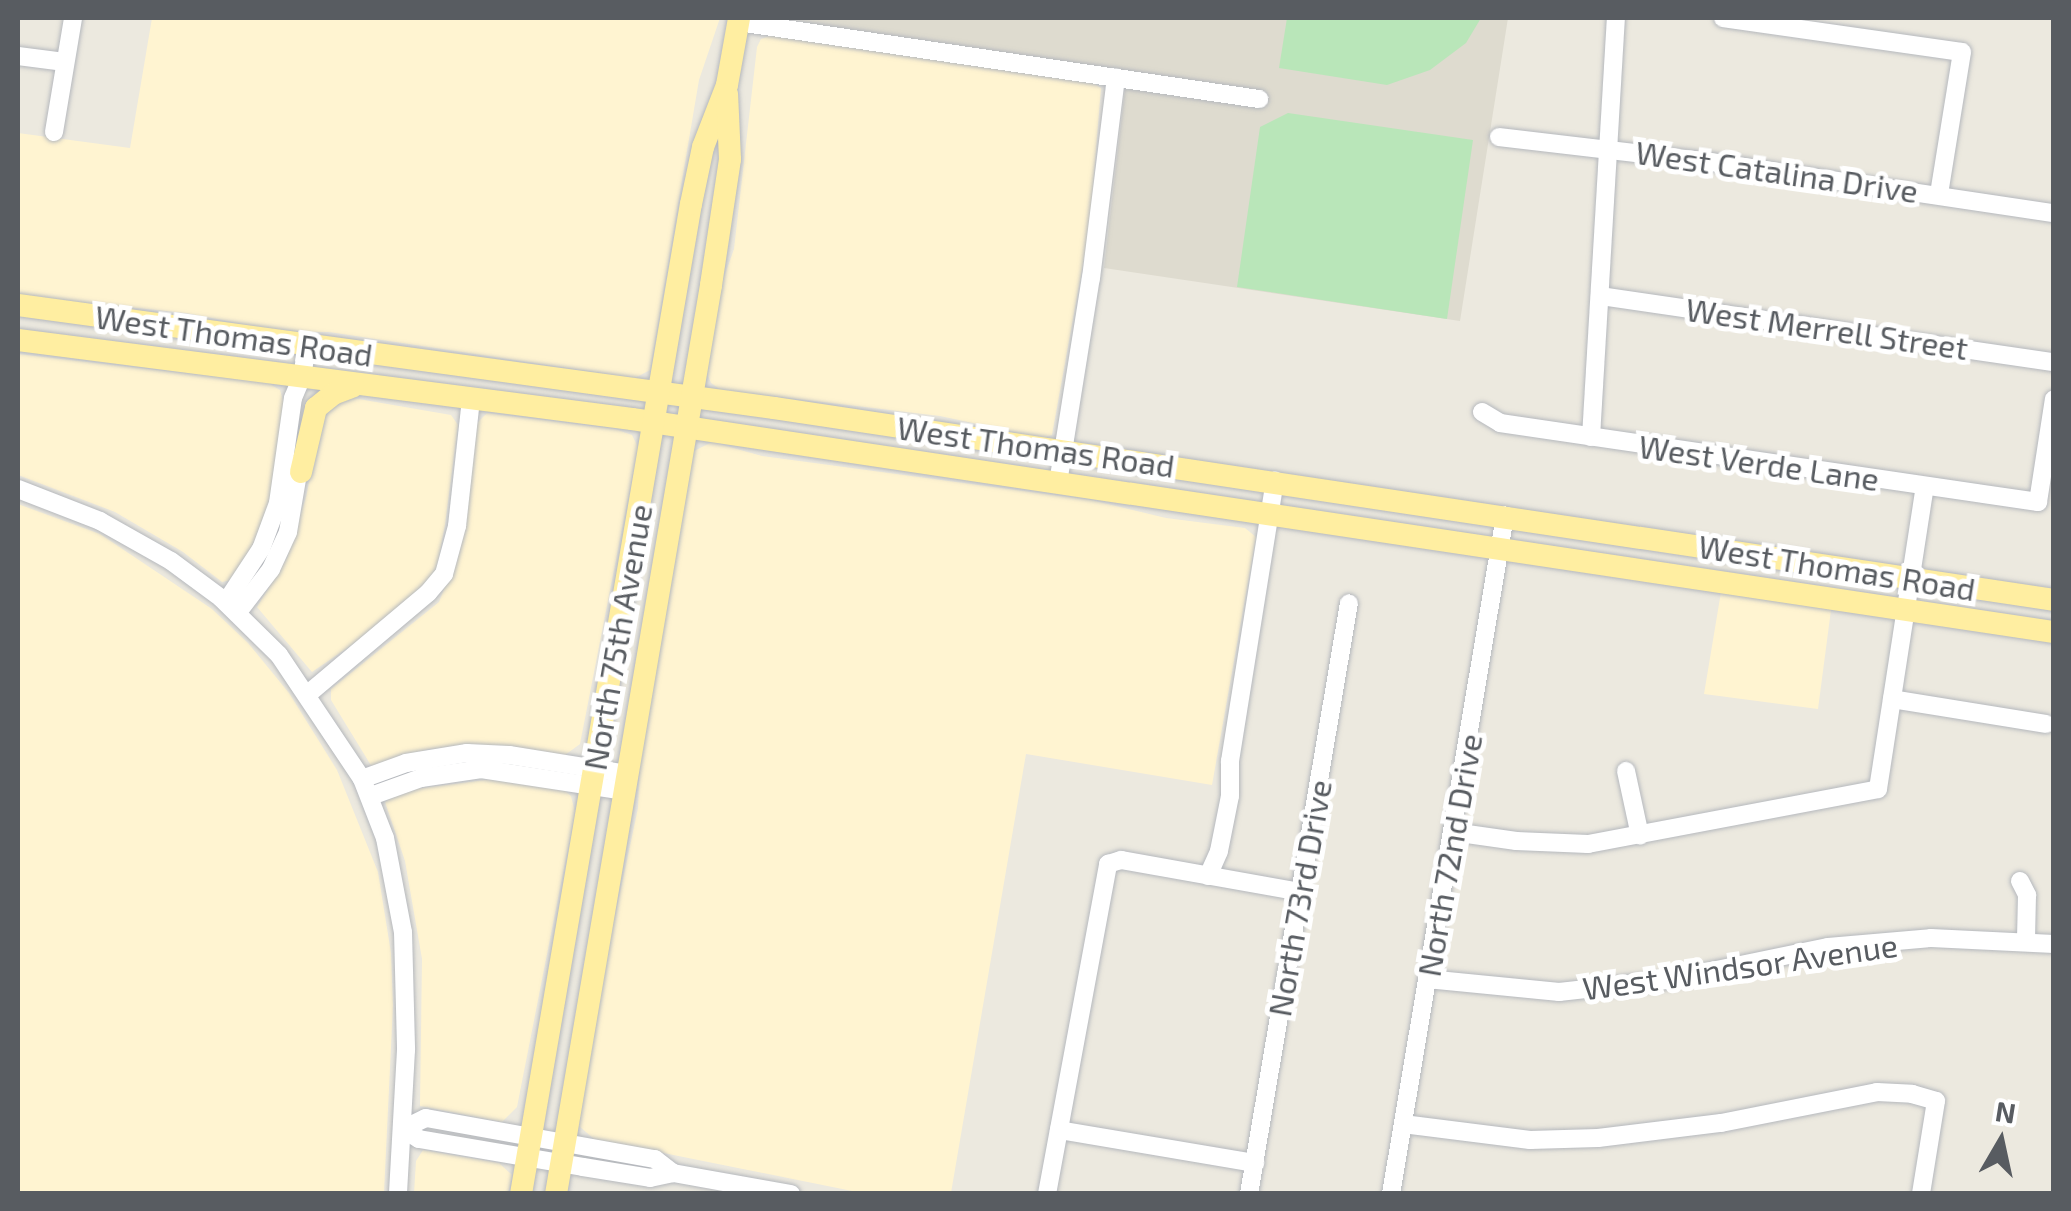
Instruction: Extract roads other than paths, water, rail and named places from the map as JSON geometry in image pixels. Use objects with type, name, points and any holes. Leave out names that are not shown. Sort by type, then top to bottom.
[{"type":"main road","name":"North 75th Avenue","points":[[522,1194],[703,147],[727,85],[739,20]]},
{"type":"main road","name":"North 75th Avenue","points":[[556,1194],[730,159],[727,85]]},
{"type":"main road","name":"West Thomas Road","points":[[18,306],[1276,481],[2054,600]]},
{"type":"main road","name":"West Thomas Road","points":[[18,340],[654,422],[2054,632]]},
{"type":"main road","points":[[301,472],[316,408],[334,394],[358,384]]},
{"type":"street","points":[[54,132],[73,18]]},
{"type":"street","points":[[1591,437],[1616,18]]},
{"type":"street","points":[[1723,18],[1962,52],[1939,194]]},
{"type":"street","points":[[739,20],[1260,99]]},
{"type":"street","points":[[18,56],[64,62]]},
{"type":"street","points":[[1058,484],[1098,229],[1116,78]]},
{"type":"street","name":"West Catalina Drive","points":[[1499,137],[1608,148],[2054,213]]},
{"type":"street","name":"West Merrell Street","points":[[1600,296],[2054,362]]},
{"type":"street","points":[[232,607],[273,519],[293,398],[302,377],[307,344]]},
{"type":"street","points":[[232,607],[281,550],[301,472],[306,399],[302,377]]},
{"type":"street","points":[[308,694],[428,594],[444,574],[457,526],[472,399]]},
{"type":"street","name":"West Verde Lane","points":[[1482,412],[1500,423],[2038,502],[2054,399]]},
{"type":"street","points":[[1208,876],[1276,481]]},
{"type":"street","points":[[1453,832],[1516,841],[1588,844],[1878,789],[1925,486]]},
{"type":"street","points":[[18,489],[100,520],[171,561],[232,607],[308,694],[366,788],[393,870],[404,932],[404,1122],[398,1194]]},
{"type":"street","name":"North 72nd Drive","points":[[1391,1194],[1505,516]]},
{"type":"street","name":"North 73rd Drive","points":[[1249,1194],[1349,603]]},
{"type":"street","points":[[1892,699],[2046,724]]},
{"type":"street","points":[[366,788],[406,763],[467,754],[626,782]]},
{"type":"street","points":[[1626,771],[1640,836]]},
{"type":"street","points":[[1048,1186],[1108,864],[1120,860],[1300,892]]},
{"type":"street","points":[[2020,881],[2027,895],[2026,940]]},
{"type":"street","name":"West Windsor Avenue","points":[[1428,979],[1559,992],[1668,980],[1828,948],[1931,938],[2054,944]]},
{"type":"street","points":[[1403,1124],[1470,1136],[1564,1139],[1721,1123],[1876,1092],[1936,1100],[1921,1194]]},
{"type":"street","points":[[404,1122],[426,1118],[650,1178],[673,1173],[791,1194]]},
{"type":"street","points":[[1058,1130],[1254,1163]]}]
